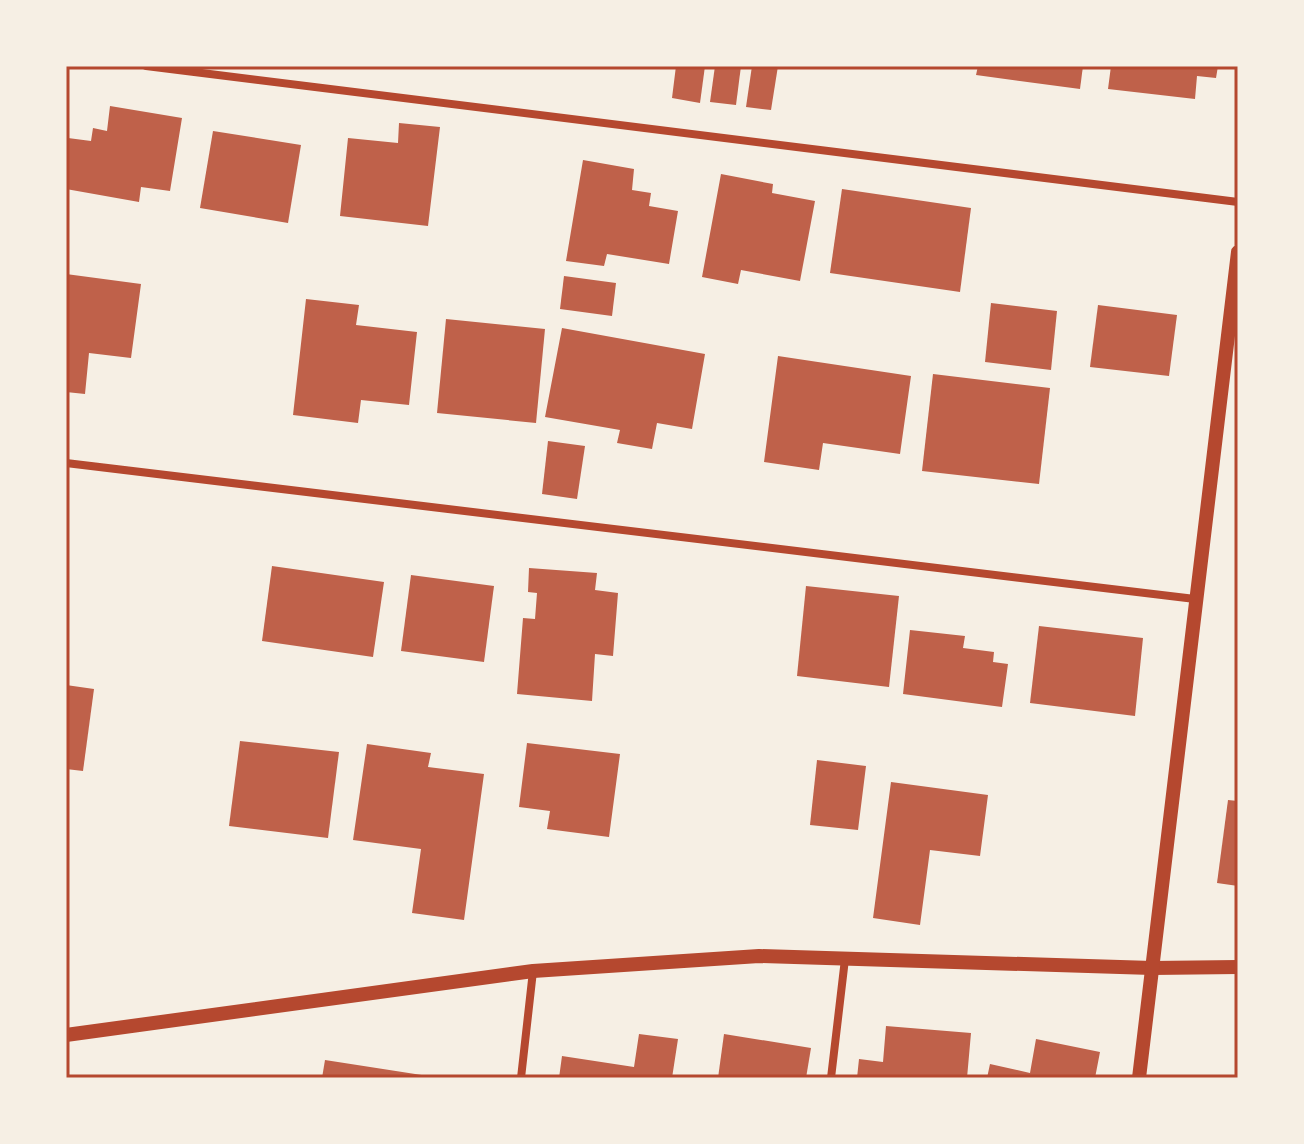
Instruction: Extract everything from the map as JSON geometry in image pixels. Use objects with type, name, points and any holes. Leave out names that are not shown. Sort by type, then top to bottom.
[{"type":"street","points":[[146,66],[1238,202]]},
{"type":"street","points":[[1139,1078],[1238,252]]},
{"type":"street","points":[[66,463],[1195,599]]},
{"type":"street","points":[[66,1035],[533,971],[759,956],[1152,968],[1238,967]]},
{"type":"street","points":[[831,1078],[845,959]]},
{"type":"street","points":[[521,1078],[533,971]]},
{"type":"building","points":[[676,66],[705,66],[700,103],[672,98]]},
{"type":"building","points":[[715,66],[741,66],[736,105],[710,102]]},
{"type":"building","points":[[752,66],[778,66],[771,110],[746,107]]},
{"type":"building","points":[[978,66],[1083,66],[1080,89],[976,75]]},
{"type":"building","points":[[1111,66],[1218,66],[1216,78],[1197,76],[1195,99],[1108,89]]},
{"type":"building","points":[[110,106],[182,118],[170,191],[141,187],[139,202],[66,189],[68,138],[91,141],[93,128],[107,131]]},
{"type":"building","points":[[399,123],[440,127],[428,226],[340,216],[348,138],[398,143]]},
{"type":"building","points":[[213,131],[301,145],[288,223],[200,208]]},
{"type":"building","points":[[583,160],[634,169],[632,190],[651,193],[649,206],[678,211],[669,264],[607,254],[604,266],[566,261]]},
{"type":"building","points":[[721,174],[773,184],[772,193],[815,201],[800,281],[741,270],[738,284],[702,277]]},
{"type":"building","points":[[842,189],[971,208],[960,292],[830,273]]},
{"type":"building","points":[[66,274],[141,284],[131,358],[89,353],[85,394],[66,392]]},
{"type":"building","points":[[564,276],[616,283],[612,316],[560,309]]},
{"type":"building","points":[[306,299],[359,305],[356,325],[417,332],[409,405],[361,400],[358,423],[293,415]]},
{"type":"building","points":[[991,303],[1057,311],[1051,370],[985,362]]},
{"type":"building","points":[[1098,305],[1177,315],[1169,376],[1090,367]]},
{"type":"building","points":[[446,319],[545,329],[536,423],[437,413]]},
{"type":"building","points":[[562,328],[705,354],[692,429],[657,423],[652,449],[617,443],[620,430],[545,417]]},
{"type":"building","points":[[778,356],[911,376],[900,454],[823,443],[819,470],[764,462]]},
{"type":"building","points":[[933,374],[1050,388],[1039,484],[922,471]]},
{"type":"building","points":[[548,441],[585,446],[577,499],[542,494]]},
{"type":"building","points":[[272,566],[384,582],[373,657],[262,641]]},
{"type":"building","points":[[529,568],[597,573],[595,590],[618,593],[613,656],[595,654],[592,701],[517,694],[523,618],[535,619],[537,593],[528,592]]},
{"type":"building","points":[[411,575],[494,586],[484,662],[401,651]]},
{"type":"building","points":[[806,586],[899,596],[889,687],[797,676]]},
{"type":"building","points":[[1039,626],[1143,638],[1135,716],[1030,703]]},
{"type":"building","points":[[910,630],[965,636],[963,648],[994,652],[993,662],[1008,664],[1002,707],[903,694]]},
{"type":"building","points":[[66,685],[94,689],[83,771],[66,769]]},
{"type":"building","points":[[240,741],[339,752],[328,838],[229,826]]},
{"type":"building","points":[[527,743],[620,754],[609,837],[547,829],[550,811],[519,807]]},
{"type":"building","points":[[367,744],[431,753],[428,767],[484,774],[464,920],[412,913],[421,849],[353,840]]},
{"type":"building","points":[[817,760],[866,766],[858,830],[810,825]]},
{"type":"building","points":[[891,782],[988,795],[980,856],[930,850],[920,925],[873,918]]},
{"type":"building","points":[[1228,800],[1238,801],[1238,886],[1217,883]]},
{"type":"building","points":[[886,1026],[971,1033],[967,1078],[857,1078],[859,1059],[883,1062]]},
{"type":"building","points":[[639,1034],[678,1039],[672,1078],[559,1078],[562,1056],[634,1067]]},
{"type":"building","points":[[724,1034],[811,1048],[806,1078],[718,1078]]},
{"type":"building","points":[[1036,1039],[1100,1052],[1095,1078],[987,1078],[990,1064],[1030,1073]]},
{"type":"building","points":[[325,1060],[428,1076],[428,1078],[322,1078]]}]
